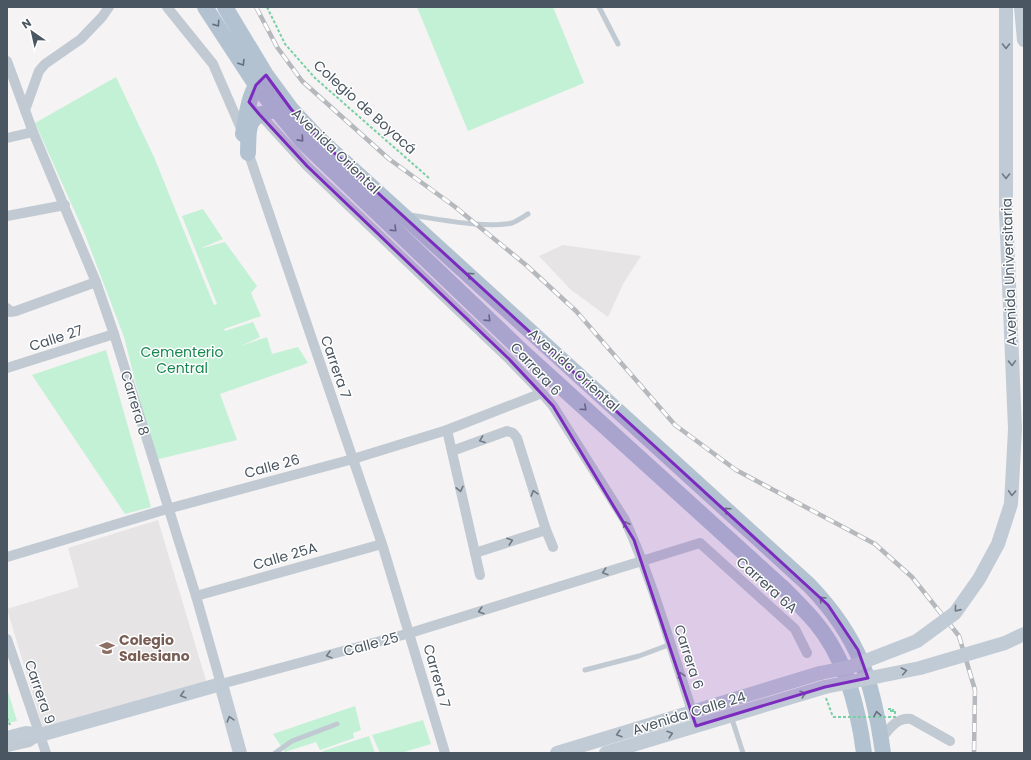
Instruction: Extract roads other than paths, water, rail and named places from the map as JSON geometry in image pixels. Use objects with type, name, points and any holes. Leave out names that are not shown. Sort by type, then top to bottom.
[{"type":"main road","name":"Avenida Oriental","points":[[205,7],[261,80],[318,138],[623,414],[809,585],[828,605],[858,650],[871,689],[882,746]]},
{"type":"main road","name":"Avenida Oriental","points":[[226,7],[275,110],[302,142],[525,354],[784,589],[817,623],[837,654],[853,696],[860,720],[864,753]]},
{"type":"main road","name":"Avenida Universitaria","points":[[820,673],[850,667],[917,641],[955,612],[979,579],[998,544],[1011,504],[1015,429],[1006,212],[1006,7]]},
{"type":"main road","points":[[1021,7],[1024,40]]},
{"type":"main road","points":[[248,153],[249,126],[253,119],[254,108],[261,80]]},
{"type":"main road","points":[[243,134],[254,108]]},
{"type":"main road","points":[[254,108],[275,110]]},
{"type":"main road","name":"Avenida Calle 24","points":[[557,753],[692,712],[781,700],[824,687],[920,668],[1005,643],[1024,634]]},
{"type":"main road","name":"Avenida Calle 24","points":[[606,753],[696,726],[729,708],[777,686],[820,673]]},
{"type":"main road","name":"Calle 25","points":[[7,738],[26,733],[40,735],[221,684]]},
{"type":"main road","name":"Carrera 8","points":[[221,684],[240,753]]},
{"type":"main road","points":[[777,686],[781,700]]},
{"type":"street","points":[[25,110],[39,70],[45,64],[81,39],[102,17],[109,7]]},
{"type":"street","name":"Carrera 7","points":[[167,7],[213,64],[243,134],[248,153],[382,544],[445,753]]},
{"type":"street","name":"Carrera 8","points":[[7,61],[33,132],[65,205],[96,282],[114,334],[167,509],[196,596],[221,684]]},
{"type":"street","name":"Carrera 6","points":[[254,108],[307,166],[509,359],[553,406],[625,520],[642,560],[671,644],[696,726]]},
{"type":"street","points":[[7,138],[33,132]]},
{"type":"street","points":[[7,216],[65,205]]},
{"type":"street","points":[[9,310],[16,311],[96,282]]},
{"type":"street","name":"Calle 27","points":[[7,368],[114,334]]},
{"type":"street","name":"Calle 26","points":[[7,557],[167,509],[353,459],[447,430],[542,393]]},
{"type":"street","points":[[447,430],[480,575]]},
{"type":"street","points":[[452,451],[506,431],[513,433],[517,438],[546,530],[553,547]]},
{"type":"street","points":[[475,553],[546,530]]},
{"type":"street","name":"Calle 25","points":[[221,684],[410,633],[700,543]]},
{"type":"street","name":"Carrera 6A","points":[[700,543],[795,629],[807,653]]},
{"type":"street","name":"Calle 25A","points":[[196,596],[382,544]]},
{"type":"street","name":"Carrera 9","points":[[7,640],[46,753]]},
{"type":"street","points":[[882,746],[895,723],[906,718],[911,719],[950,741]]},
{"type":"street","name":"Calle 25","points":[[7,747],[29,742],[40,735]]},
{"type":"lane","points":[[599,7],[618,44]]},
{"type":"lane","points":[[403,214],[475,224],[512,223],[528,214]]},
{"type":"lane","points":[[585,670],[639,656],[671,644]]},
{"type":"lane","points":[[729,708],[743,753]]},
{"type":"lane","points":[[275,753],[292,741],[337,724]]},
{"type":"railway","points":[[256,7],[277,47],[302,81],[389,159],[454,206],[526,265],[576,311],[675,425],[736,470],[875,544],[912,577],[959,636],[975,690],[974,753]]},
{"type":"place","name":"Colegio Salesiano","points":[[107,648]]},
{"type":"park label","name":"Cementerio Central","points":[[182,360]]}]
